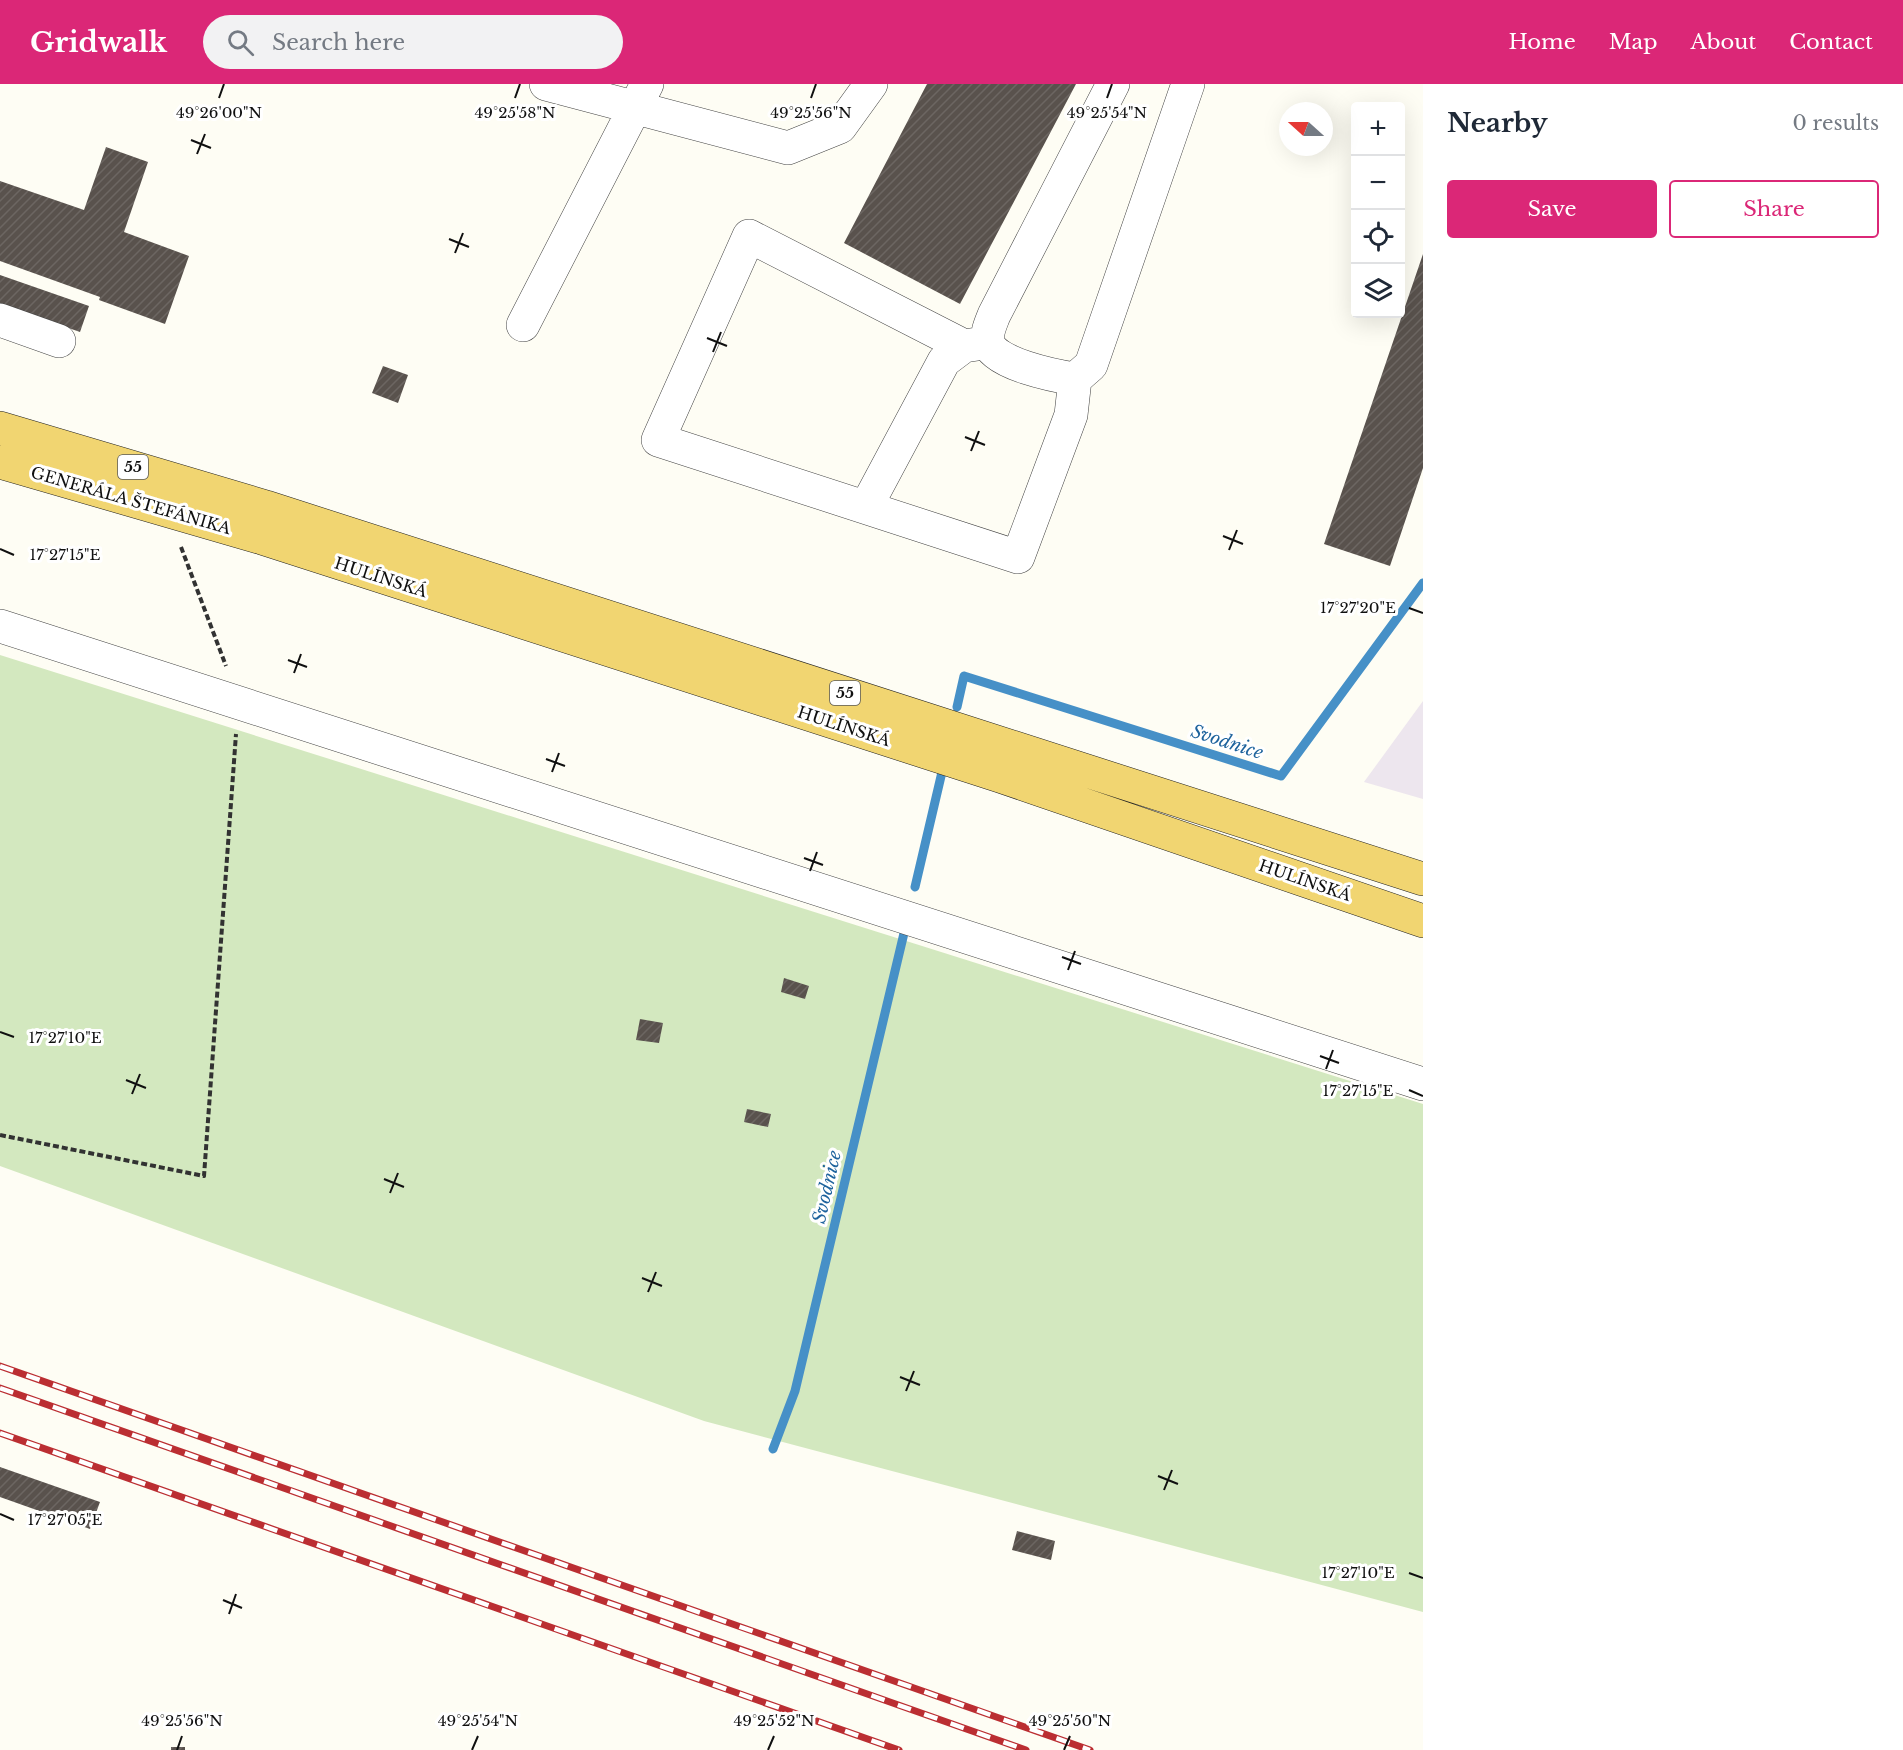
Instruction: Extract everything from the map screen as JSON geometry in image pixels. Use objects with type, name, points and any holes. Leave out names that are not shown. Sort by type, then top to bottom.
[{"type":"main road","name":"GENERÁLA ŠTEFÁNIKA","points":[[0,428],[266,507]]},
{"type":"main road","name":"GENERÁLA ŠTEFÁNIKA","points":[[0,462],[262,538]]},
{"type":"main road","name":"HULÍNSKÁ","points":[[266,507],[1423,879]]},
{"type":"main road","name":"HULÍNSKÁ","points":[[262,538],[1000,776],[1423,921]]},
{"type":"lane","points":[[546,84],[640,96],[788,148],[840,127],[871,84]]},
{"type":"lane","points":[[866,507],[944,361],[976,344],[988,331],[994,315],[1113,84]]},
{"type":"lane","points":[[1075,379],[1044,374],[1014,362],[749,236],[658,440],[1018,557],[1071,415],[1075,379],[1091,365],[1188,84]]},
{"type":"lane","points":[[523,325],[640,96]]},
{"type":"lane","points":[[0,320],[59,341]]},
{"type":"lane","points":[[0,626],[239,701],[1423,1084]]},
{"type":"path","points":[[0,1135],[204,1176],[239,701],[179,541]]},
{"type":"shaded area","points":[[1423,701],[1423,799],[1364,782]]},
{"type":"green space","points":[[0,655],[1423,1104],[1423,1612],[704,1421],[0,1166]]},
{"type":"building","points":[[927,84],[1076,84],[960,304],[844,243]]},
{"type":"building","points":[[106,147],[148,162],[124,232],[189,256],[165,324],[99,300],[100,297],[0,261],[0,181],[84,210]]},
{"type":"building","points":[[1423,254],[1423,468],[1390,566],[1324,544],[1401,318],[1405,318],[1405,307]]},
{"type":"building","points":[[0,275],[89,306],[80,332],[0,304]]},
{"type":"building","points":[[383,366],[408,375],[398,403],[372,393]]},
{"type":"building","points":[[784,978],[809,986],[805,999],[781,992]]},
{"type":"building","points":[[640,1019],[663,1023],[659,1043],[636,1040]]},
{"type":"building","points":[[747,1109],[771,1114],[768,1127],[744,1122]]},
{"type":"building","points":[[0,1467],[100,1502],[90,1529],[0,1497]]},
{"type":"building","points":[[1017,1531],[1055,1541],[1051,1560],[1012,1550]]},
{"type":"building","points":[[171,1747],[185,1747],[185,1750],[171,1750]]},
{"type":"waterway","name":"Svodnice","points":[[957,707],[964,676],[1281,776],[1423,583]]},
{"type":"waterway","name":"Svodnice","points":[[915,887],[942,772]]},
{"type":"waterway","name":"Svodnice","points":[[773,1449],[795,1391],[905,929]]},
{"type":"railway","points":[[0,1366],[1090,1750]]},
{"type":"railway","points":[[0,1388],[1026,1750]]},
{"type":"railway","points":[[0,1433],[899,1750]]}]
